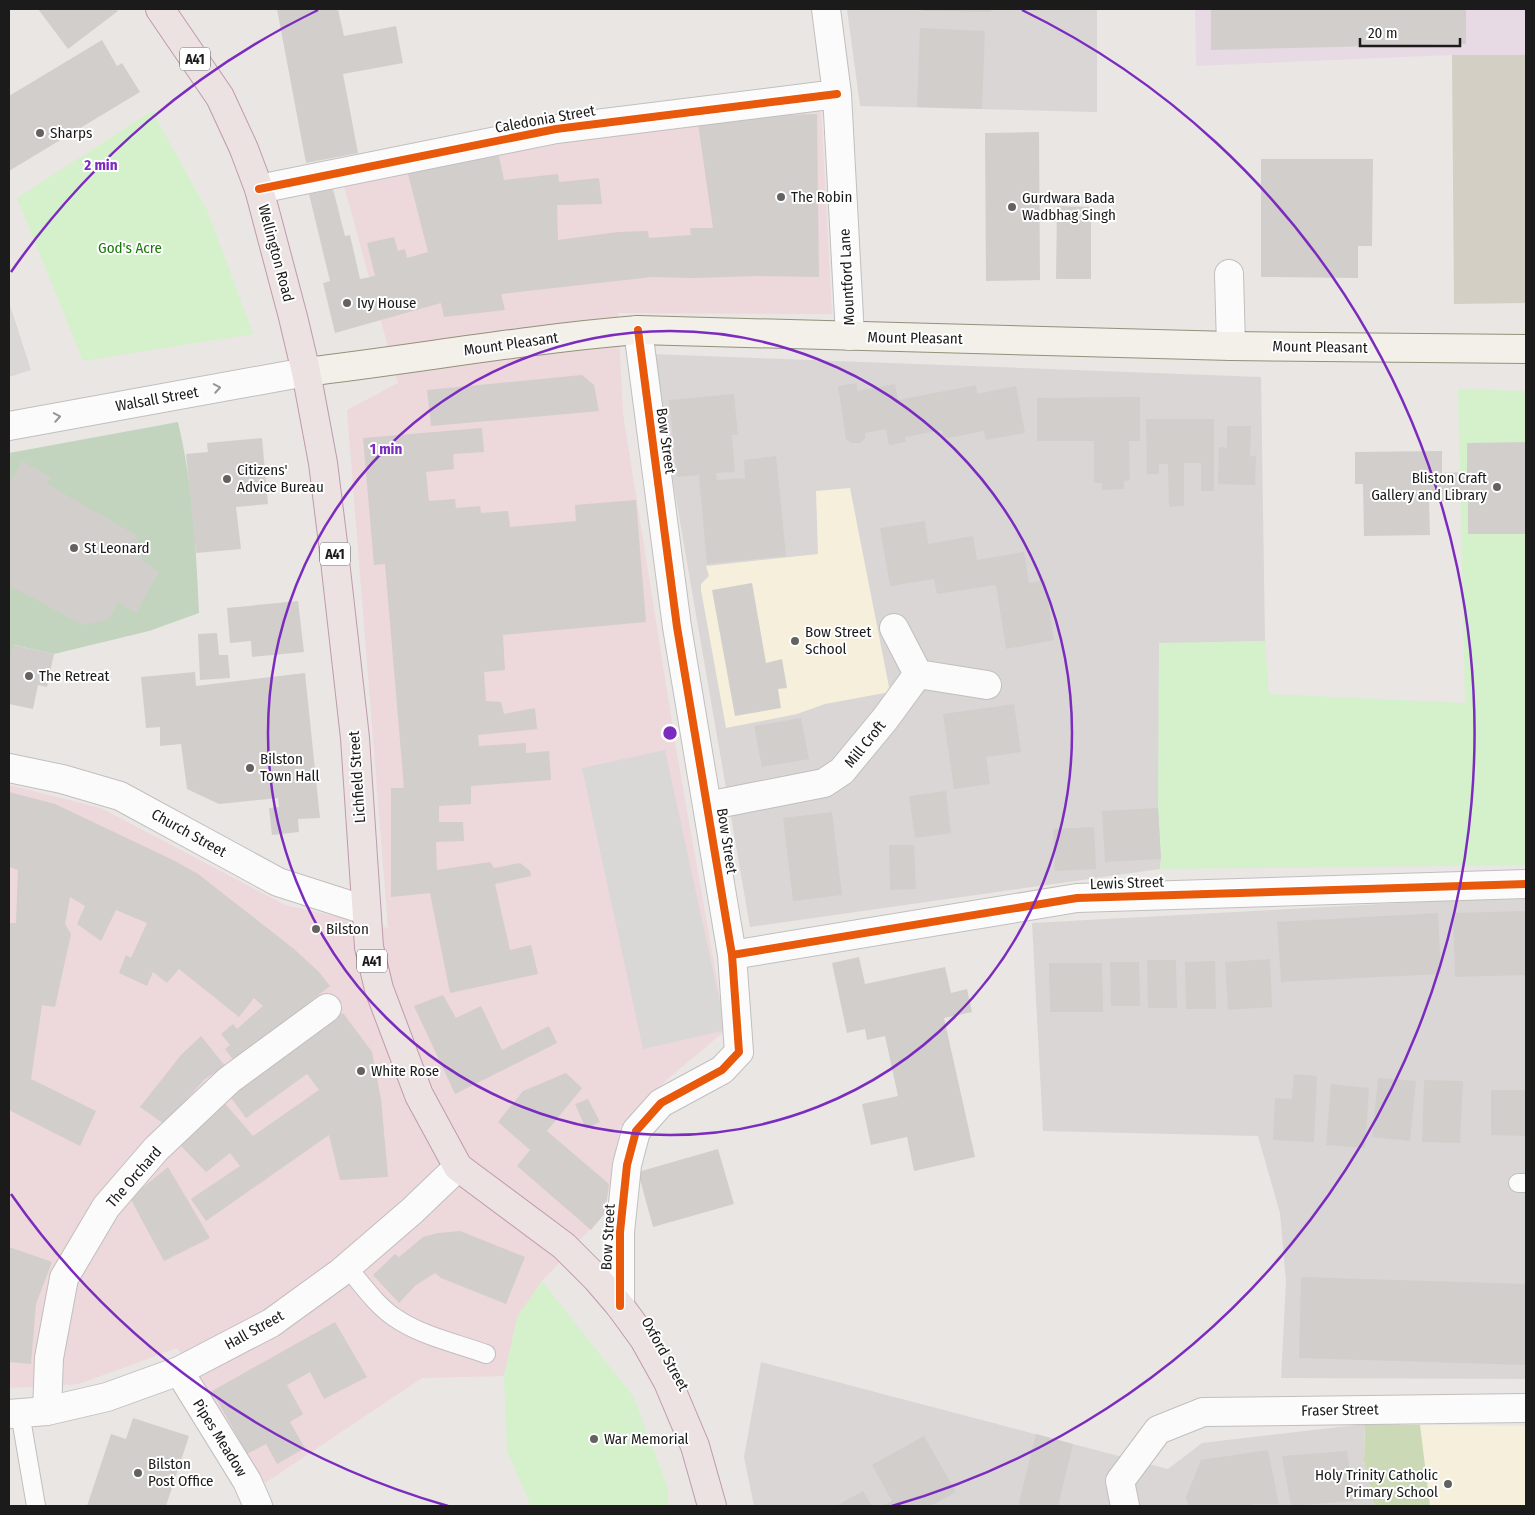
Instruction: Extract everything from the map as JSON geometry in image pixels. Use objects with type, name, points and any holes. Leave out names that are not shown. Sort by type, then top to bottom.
[{"type":"highway","name":"Wellington Road","points":[[160,9],[220,97],[244,149],[259,189],[306,372]]},
{"type":"highway","name":"Lichfield Street","points":[[306,372],[323,463],[334,543],[355,738],[369,946],[379,989],[419,1095],[458,1167]]},
{"type":"highway","name":"Oxford Street","points":[[458,1167],[564,1246],[596,1278],[620,1306],[644,1339],[668,1382],[694,1446],[712,1506]]},
{"type":"main road","name":"Mount Pleasant","points":[[306,372],[385,363],[567,336],[638,330],[1231,346],[1526,349]]},
{"type":"street","name":"Mountford Lane","points":[[826,9],[838,94],[850,336]]},
{"type":"street","name":"Caledonia Street","points":[[259,189],[556,129],[838,94]]},
{"type":"street","points":[[1228,274],[1231,346]]},
{"type":"street","name":"Bow Street","points":[[620,1306],[620,1232],[627,1165],[636,1132],[661,1103],[722,1070],[739,1052],[732,955],[677,627],[638,330]]},
{"type":"street","name":"Walsall Street","points":[[9,426],[306,372]]},
{"type":"street","points":[[894,628],[918,674],[987,685]]},
{"type":"street","name":"Mill Croft","points":[[707,806],[824,783],[842,771],[886,720],[918,674]]},
{"type":"street","name":"Church Street","points":[[9,768],[62,779],[120,796],[278,882],[366,910]]},
{"type":"street","name":"Lewis Street","points":[[732,955],[1077,898],[1526,884]]},
{"type":"street","name":"The Orchard","points":[[47,1411],[49,1358],[64,1278],[106,1207],[156,1149],[229,1080],[327,1008]]},
{"type":"street","name":"Hall Street","points":[[14,1414],[47,1411],[107,1397],[179,1371],[271,1323],[347,1266],[412,1211],[458,1167]]},
{"type":"street","name":"Pipes Meadow","points":[[179,1371],[248,1481],[258,1506]]},
{"type":"street","name":"Fraser Street","points":[[1125,1506],[1120,1481],[1158,1430],[1203,1412],[1526,1408]]},
{"type":"lane","points":[[347,1266],[378,1303],[395,1318],[427,1333],[486,1354]]},
{"type":"lane","points":[[14,1414],[22,1435],[36,1506]]},
{"type":"shaded area","points":[[847,9],[1097,9],[1097,112],[860,106]]},
{"type":"shaded area","points":[[1195,9],[1526,9],[1526,55],[1452,55],[1196,66]]},
{"type":"shaded area","points":[[1452,55],[1526,55],[1526,303],[1454,304]]},
{"type":"shaded area","points":[[821,108],[832,314],[618,313],[623,414],[678,760],[726,1030],[671,1076],[620,1126],[605,1213],[542,1281],[518,1317],[504,1376],[422,1378],[265,1483],[200,1378],[177,1348],[79,1384],[9,1388],[9,785],[101,808],[285,905],[388,928],[347,410],[398,383],[343,182],[638,130]]},
{"type":"shaded area","points":[[9,302],[31,370],[9,377]]},
{"type":"shaded area","points":[[651,354],[1261,377],[1265,641],[1159,644],[1160,869],[750,927]]},
{"type":"shaded area","name":"Bow Street School","points":[[850,488],[890,692],[825,704],[797,714],[726,728],[701,590],[701,584],[709,576],[706,566],[818,554],[816,491]]},
{"type":"shaded area","points":[[665,750],[726,1030],[643,1049],[582,768]]},
{"type":"shaded area","points":[[1526,899],[1526,1379],[1281,1378],[1286,1281],[1280,1213],[1258,1136],[1043,1131],[1032,923],[1457,900]]},
{"type":"shaded area","points":[[761,1362],[1168,1469],[1202,1443],[1365,1424],[1364,1461],[1374,1506],[754,1506],[744,1457]]},
{"type":"shaded area","name":"Holy Trinity Catholic Primary School","points":[[1365,1424],[1526,1426],[1526,1506],[1374,1506],[1364,1461]]},
{"type":"green space","name":"God's Acre","points":[[152,111],[208,212],[253,334],[83,361],[17,198]]},
{"type":"green space","points":[[1458,389],[1526,391],[1526,865],[1160,869],[1158,808],[1159,643],[1265,641],[1269,694],[1465,703]]},
{"type":"green space","points":[[178,422],[190,493],[199,613],[149,631],[54,654],[14,645],[9,666],[9,453]]},
{"type":"green space","points":[[542,1281],[633,1396],[668,1488],[668,1506],[531,1506],[507,1451],[504,1376],[517,1317]]},
{"type":"green space","points":[[1365,1424],[1420,1425],[1430,1506],[1374,1506],[1364,1461]]},
{"type":"building","points":[[38,9],[116,9],[118,11],[68,49]]},
{"type":"building","points":[[277,9],[338,9],[344,36],[396,26],[403,63],[343,74],[358,153],[306,163]]},
{"type":"building","points":[[923,9],[991,9],[991,12],[923,11]]},
{"type":"building","points":[[1211,9],[1466,9],[1466,44],[1211,50]]},
{"type":"building","points":[[920,28],[985,31],[982,109],[917,107]]},
{"type":"building","name":"Sharps","points":[[102,40],[117,66],[122,63],[140,92],[9,171],[9,96]]},
{"type":"building","points":[[817,114],[819,277],[652,277],[501,294],[505,310],[444,317],[441,303],[335,333],[323,283],[330,281],[309,194],[333,189],[345,236],[350,235],[360,279],[375,276],[367,243],[394,237],[398,251],[405,249],[407,258],[428,252],[408,174],[464,161],[499,156],[504,180],[558,174],[559,182],[599,178],[602,204],[557,205],[558,240],[618,232],[648,231],[649,238],[691,235],[690,228],[713,228],[698,123],[732,117]]},
{"type":"building","name":"Gurdwara Bada Wadbhag Singh","points":[[1039,132],[1040,280],[986,281],[985,133]]},
{"type":"building","points":[[1261,159],[1373,159],[1372,246],[1358,246],[1358,278],[1261,277]]},
{"type":"building","points":[[1057,206],[1091,207],[1091,279],[1056,279]]},
{"type":"building","points":[[582,375],[594,385],[599,411],[431,426],[427,390]]},
{"type":"building","points":[[857,383],[857,391],[895,384],[898,400],[976,385],[977,394],[1016,386],[1025,433],[986,440],[984,431],[943,439],[942,430],[905,437],[906,442],[889,445],[886,429],[865,433],[865,438],[860,443],[852,443],[846,440],[838,386]]},
{"type":"building","points":[[734,394],[738,435],[732,435],[735,472],[716,473],[717,480],[745,478],[744,460],[776,456],[786,556],[707,564],[699,475],[677,477],[669,400]]},
{"type":"building","points":[[1140,397],[1140,441],[1129,441],[1130,480],[1124,481],[1124,489],[1102,490],[1102,483],[1094,483],[1094,441],[1037,441],[1037,398]]},
{"type":"building","points":[[1146,419],[1214,419],[1214,491],[1201,491],[1201,463],[1184,463],[1184,506],[1169,507],[1168,464],[1159,464],[1159,474],[1147,474]]},
{"type":"building","points":[[1227,426],[1251,426],[1250,456],[1256,456],[1255,485],[1218,484],[1219,447],[1227,448]]},
{"type":"building","points":[[482,428],[484,452],[453,454],[454,469],[426,472],[429,501],[455,499],[456,508],[480,506],[481,513],[508,511],[510,527],[576,521],[575,505],[636,500],[646,622],[503,635],[505,670],[484,672],[486,701],[501,702],[504,714],[535,708],[537,729],[478,735],[479,746],[526,743],[526,753],[549,751],[551,780],[471,786],[471,804],[439,806],[439,822],[463,822],[464,841],[436,842],[437,870],[490,862],[494,868],[520,863],[530,871],[531,876],[495,884],[510,950],[531,945],[538,974],[450,993],[430,893],[391,897],[391,788],[404,788],[385,564],[374,565],[363,438]]},
{"type":"building","name":"Citizens' Advice Bureau","points":[[262,438],[268,504],[236,507],[241,549],[196,553],[186,454],[208,452],[207,443]]},
{"type":"building","points":[[1526,442],[1526,534],[1468,534],[1468,501],[1429,501],[1430,535],[1364,536],[1363,484],[1355,484],[1355,452],[1442,451],[1442,473],[1467,472],[1467,443]]},
{"type":"building","name":"St Leonard","points":[[22,461],[51,477],[47,484],[136,535],[143,561],[159,572],[136,613],[118,602],[108,620],[83,625],[9,585],[9,484]]},
{"type":"building","points":[[925,521],[928,544],[973,536],[977,560],[1024,552],[1029,583],[1045,580],[1054,640],[1006,649],[996,585],[937,594],[934,579],[890,586],[880,528]]},
{"type":"building","points":[[752,583],[766,663],[782,659],[787,688],[778,689],[781,708],[735,716],[712,590]]},
{"type":"building","points":[[298,601],[304,652],[252,657],[251,641],[230,643],[227,608]]},
{"type":"building","points":[[217,633],[219,655],[228,655],[230,678],[200,680],[198,634]]},
{"type":"building","name":"The Retreat","points":[[13,645],[54,654],[47,687],[38,685],[33,709],[9,704],[9,666]]},
{"type":"building","name":"Bilston Town Hall","points":[[195,672],[196,686],[305,673],[320,818],[298,819],[299,832],[272,835],[269,808],[279,807],[278,798],[219,804],[187,789],[181,744],[160,746],[160,727],[146,728],[141,677]]},
{"type":"building","points":[[1014,704],[1021,752],[986,757],[990,784],[954,789],[943,714]]},
{"type":"building","points":[[801,718],[809,759],[762,767],[754,726]]},
{"type":"building","points":[[946,791],[951,833],[915,838],[909,796]]},
{"type":"building","points":[[9,792],[55,804],[175,861],[198,874],[294,949],[319,972],[330,986],[235,1062],[225,1049],[230,1045],[221,1034],[233,1024],[237,1029],[263,1006],[254,998],[239,1017],[179,969],[167,983],[153,972],[147,986],[119,973],[126,955],[131,958],[147,923],[116,910],[101,941],[77,924],[85,906],[70,897],[65,924],[71,934],[55,1007],[42,1005],[31,1079],[96,1111],[80,1146],[9,1110],[9,923],[16,923],[18,870],[9,867]]},
{"type":"building","points":[[1158,808],[1161,859],[1105,862],[1102,811]]},
{"type":"building","points":[[832,812],[842,895],[793,901],[783,818]]},
{"type":"building","points":[[1094,827],[1096,869],[1055,871],[1053,829]]},
{"type":"building","points":[[889,845],[914,845],[916,889],[890,890]]},
{"type":"building","points":[[1526,911],[1526,975],[1455,977],[1453,913]]},
{"type":"building","points":[[1438,913],[1441,974],[1281,982],[1277,922]]},
{"type":"building","points":[[859,957],[865,984],[945,967],[951,993],[967,989],[972,1012],[944,1018],[975,1157],[914,1171],[907,1137],[871,1145],[862,1104],[898,1096],[885,1036],[867,1040],[865,1029],[847,1033],[832,963]]},
{"type":"building","points":[[1270,959],[1272,1007],[1228,1010],[1225,962]]},
{"type":"building","points":[[1147,960],[1176,960],[1177,1008],[1148,1008]]},
{"type":"building","points":[[1215,961],[1216,1009],[1186,1009],[1185,962]]},
{"type":"building","points":[[1110,962],[1139,962],[1140,1006],[1111,1006]]},
{"type":"building","points":[[1049,963],[1102,963],[1103,1012],[1050,1012]]},
{"type":"building","points":[[443,995],[456,1018],[481,1006],[502,1050],[549,1026],[557,1043],[455,1094],[414,1006]]},
{"type":"building","points":[[343,1013],[372,1052],[381,1099],[388,1177],[340,1180],[329,1135],[206,1221],[191,1199],[240,1166],[230,1153],[206,1172],[180,1145],[222,1100],[253,1136],[319,1090],[307,1074],[246,1118],[229,1095]]},
{"type":"building","points":[[201,1036],[225,1066],[205,1079],[164,1124],[140,1107],[181,1055]]},
{"type":"building","points":[[566,1073],[582,1088],[547,1131],[609,1184],[605,1213],[591,1230],[517,1166],[530,1150],[498,1122],[523,1091]]},
{"type":"building","points":[[1294,1074],[1317,1076],[1314,1142],[1273,1140],[1275,1098],[1292,1099]]},
{"type":"building","points":[[1378,1078],[1416,1081],[1410,1141],[1372,1137]]},
{"type":"building","points":[[1424,1080],[1463,1081],[1460,1143],[1422,1142]]},
{"type":"building","points":[[1331,1084],[1369,1088],[1365,1148],[1326,1145]]},
{"type":"building","points":[[1491,1090],[1526,1090],[1526,1136],[1491,1135]]},
{"type":"building","points":[[588,1099],[600,1122],[586,1129],[575,1104]]},
{"type":"building","points":[[718,1149],[734,1204],[653,1227],[638,1172]]},
{"type":"building","points":[[168,1167],[210,1238],[164,1261],[130,1198]]},
{"type":"building","points":[[460,1231],[525,1257],[506,1304],[441,1278],[435,1273],[416,1285],[399,1303],[373,1275],[395,1254],[399,1257],[423,1237],[438,1233]]},
{"type":"building","points":[[9,1247],[52,1262],[36,1304],[31,1364],[9,1362]]},
{"type":"building","points":[[1301,1277],[1526,1284],[1526,1365],[1299,1358]]},
{"type":"building","points":[[335,1322],[367,1377],[324,1399],[310,1372],[287,1385],[303,1414],[290,1422],[305,1448],[277,1464],[266,1444],[247,1454],[212,1391]]},
{"type":"building","name":"Bilston Post Office","points":[[133,1418],[189,1436],[166,1506],[87,1506],[111,1434],[126,1439]]},
{"type":"building","points":[[1036,1434],[1073,1444],[1058,1506],[1018,1506]]},
{"type":"building","points":[[924,1436],[956,1492],[931,1506],[882,1506],[892,1501],[872,1465]]},
{"type":"building","points":[[1268,1450],[1279,1504],[1188,1506],[1186,1497],[1201,1460]]},
{"type":"building","points":[[1347,1451],[1354,1501],[1291,1506],[1282,1456]]},
{"type":"building","points":[[863,1491],[872,1506],[836,1506]]},
{"type":"cycle path","points":[[259,189],[556,129],[837,94]]},
{"type":"cycle path","points":[[620,1306],[620,1232],[627,1165],[636,1131],[661,1103],[722,1070],[739,1052],[732,955],[677,627],[638,330]]},
{"type":"cycle path","points":[[732,955],[1077,898],[1526,884]]},
{"type":"place","name":"Sharps","points":[[40,133]]},
{"type":"place","name":"The Robin","points":[[781,197]]},
{"type":"place","name":"Gurdwara Bada Wadbhag Singh","points":[[1012,207]]},
{"type":"place","name":"Ivy House","points":[[347,303]]},
{"type":"place","name":"Citizens' Advice Bureau","points":[[227,479]]},
{"type":"place","name":"Bliston Craft Gallery and Library","points":[[1497,487]]},
{"type":"place","name":"St Leonard","points":[[74,548]]},
{"type":"place","name":"Bow Street School","points":[[795,641]]},
{"type":"place","name":"The Retreat","points":[[29,676]]},
{"type":"place","name":"Bilston Town Hall","points":[[250,768]]},
{"type":"place","name":"Bilston","points":[[316,929]]},
{"type":"place","name":"White Rose","points":[[361,1071]]},
{"type":"place","name":"War Memorial","points":[[594,1439]]},
{"type":"place","name":"Bilston Post Office","points":[[138,1473]]},
{"type":"place","name":"Holy Trinity Catholic Primary School","points":[[1448,1484]]}]
